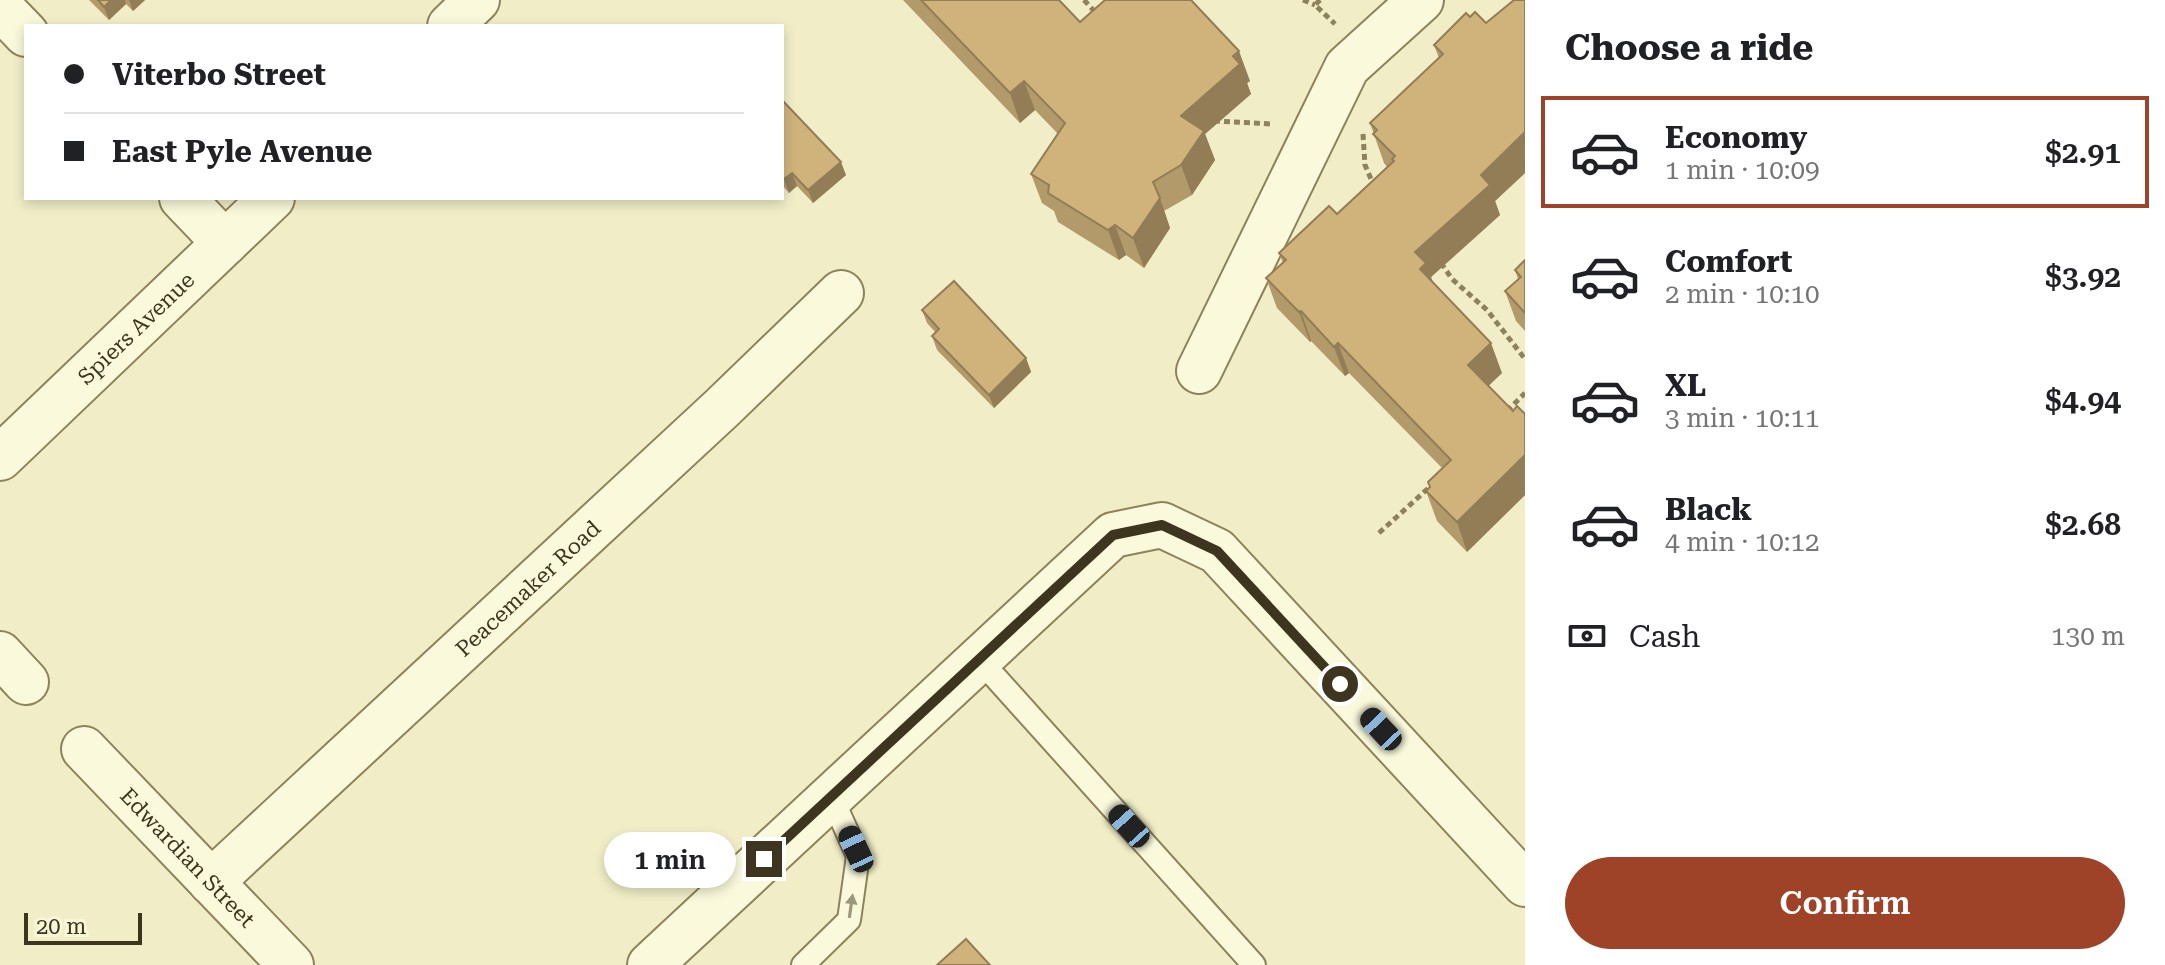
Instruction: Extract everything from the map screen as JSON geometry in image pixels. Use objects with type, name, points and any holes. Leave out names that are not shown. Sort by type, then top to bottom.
[{"type":"street","points":[[452,24],[477,0]]},
{"type":"street","points":[[1199,371],[1347,67],[1421,0]]},
{"type":"street","points":[[0,7],[24,32]]},
{"type":"street","points":[[184,200],[225,243]]},
{"type":"street","name":"Spiers Avenue","points":[[0,458],[270,200]]},
{"type":"street","name":"Peacemaker Road","points":[[211,882],[722,408],[841,293]]},
{"type":"street","points":[[650,965],[1113,535],[1162,525],[1217,551],[1525,884]]},
{"type":"street","name":"Edwardian Street","points":[[84,749],[291,965]]},
{"type":"lane","points":[[978,658],[1254,965]]},
{"type":"lane","points":[[803,965],[849,920],[858,856],[831,796]]},
{"type":"path","points":[[1084,0],[1100,17]]},
{"type":"path","points":[[1303,0],[1315,5]]},
{"type":"path","points":[[1202,117],[1223,123],[1325,112],[1360,115],[1365,165],[1372,183],[1381,193]]},
{"type":"path","points":[[1435,254],[1452,279],[1487,310],[1525,359]]},
{"type":"path","points":[[1504,414],[1525,393]]},
{"type":"path","points":[[1379,533],[1437,480]]},
{"type":"building","points":[[98,0],[111,0],[104,7]]},
{"type":"building","points":[[921,0],[1059,0],[1080,22],[1105,0],[1191,0],[1239,51],[1233,56],[1240,64],[1181,116],[1204,131],[1181,165],[1153,182],[1160,198],[1133,238],[1115,225],[1108,230],[1048,193],[1049,185],[1031,174],[1065,123],[1024,81],[1010,93]]},
{"type":"building","points":[[1514,0],[1525,0],[1525,132],[1481,175],[1490,185],[1415,252],[1426,263],[1420,269],[1491,343],[1468,365],[1513,411],[1517,406],[1525,414],[1525,455],[1457,522],[1426,491],[1430,487],[1428,482],[1451,460],[1338,343],[1334,347],[1266,278],[1286,260],[1279,253],[1329,206],[1337,214],[1394,161],[1395,156],[1373,134],[1377,130],[1370,123],[1443,54],[1434,45],[1466,13],[1470,17],[1475,12],[1486,23]]},
{"type":"building","points":[[784,102],[841,162],[808,190],[792,173],[784,179]]},
{"type":"building","points":[[1525,260],[1525,313],[1505,291],[1521,277],[1515,270]]},
{"type":"building","points":[[954,281],[1026,358],[989,395],[932,336],[939,329],[922,310]]},
{"type":"building","points":[[966,939],[990,965],[937,965]]},
{"type":"route","points":[[764,859],[1113,535],[1162,525],[1217,551],[1340,684]]}]
